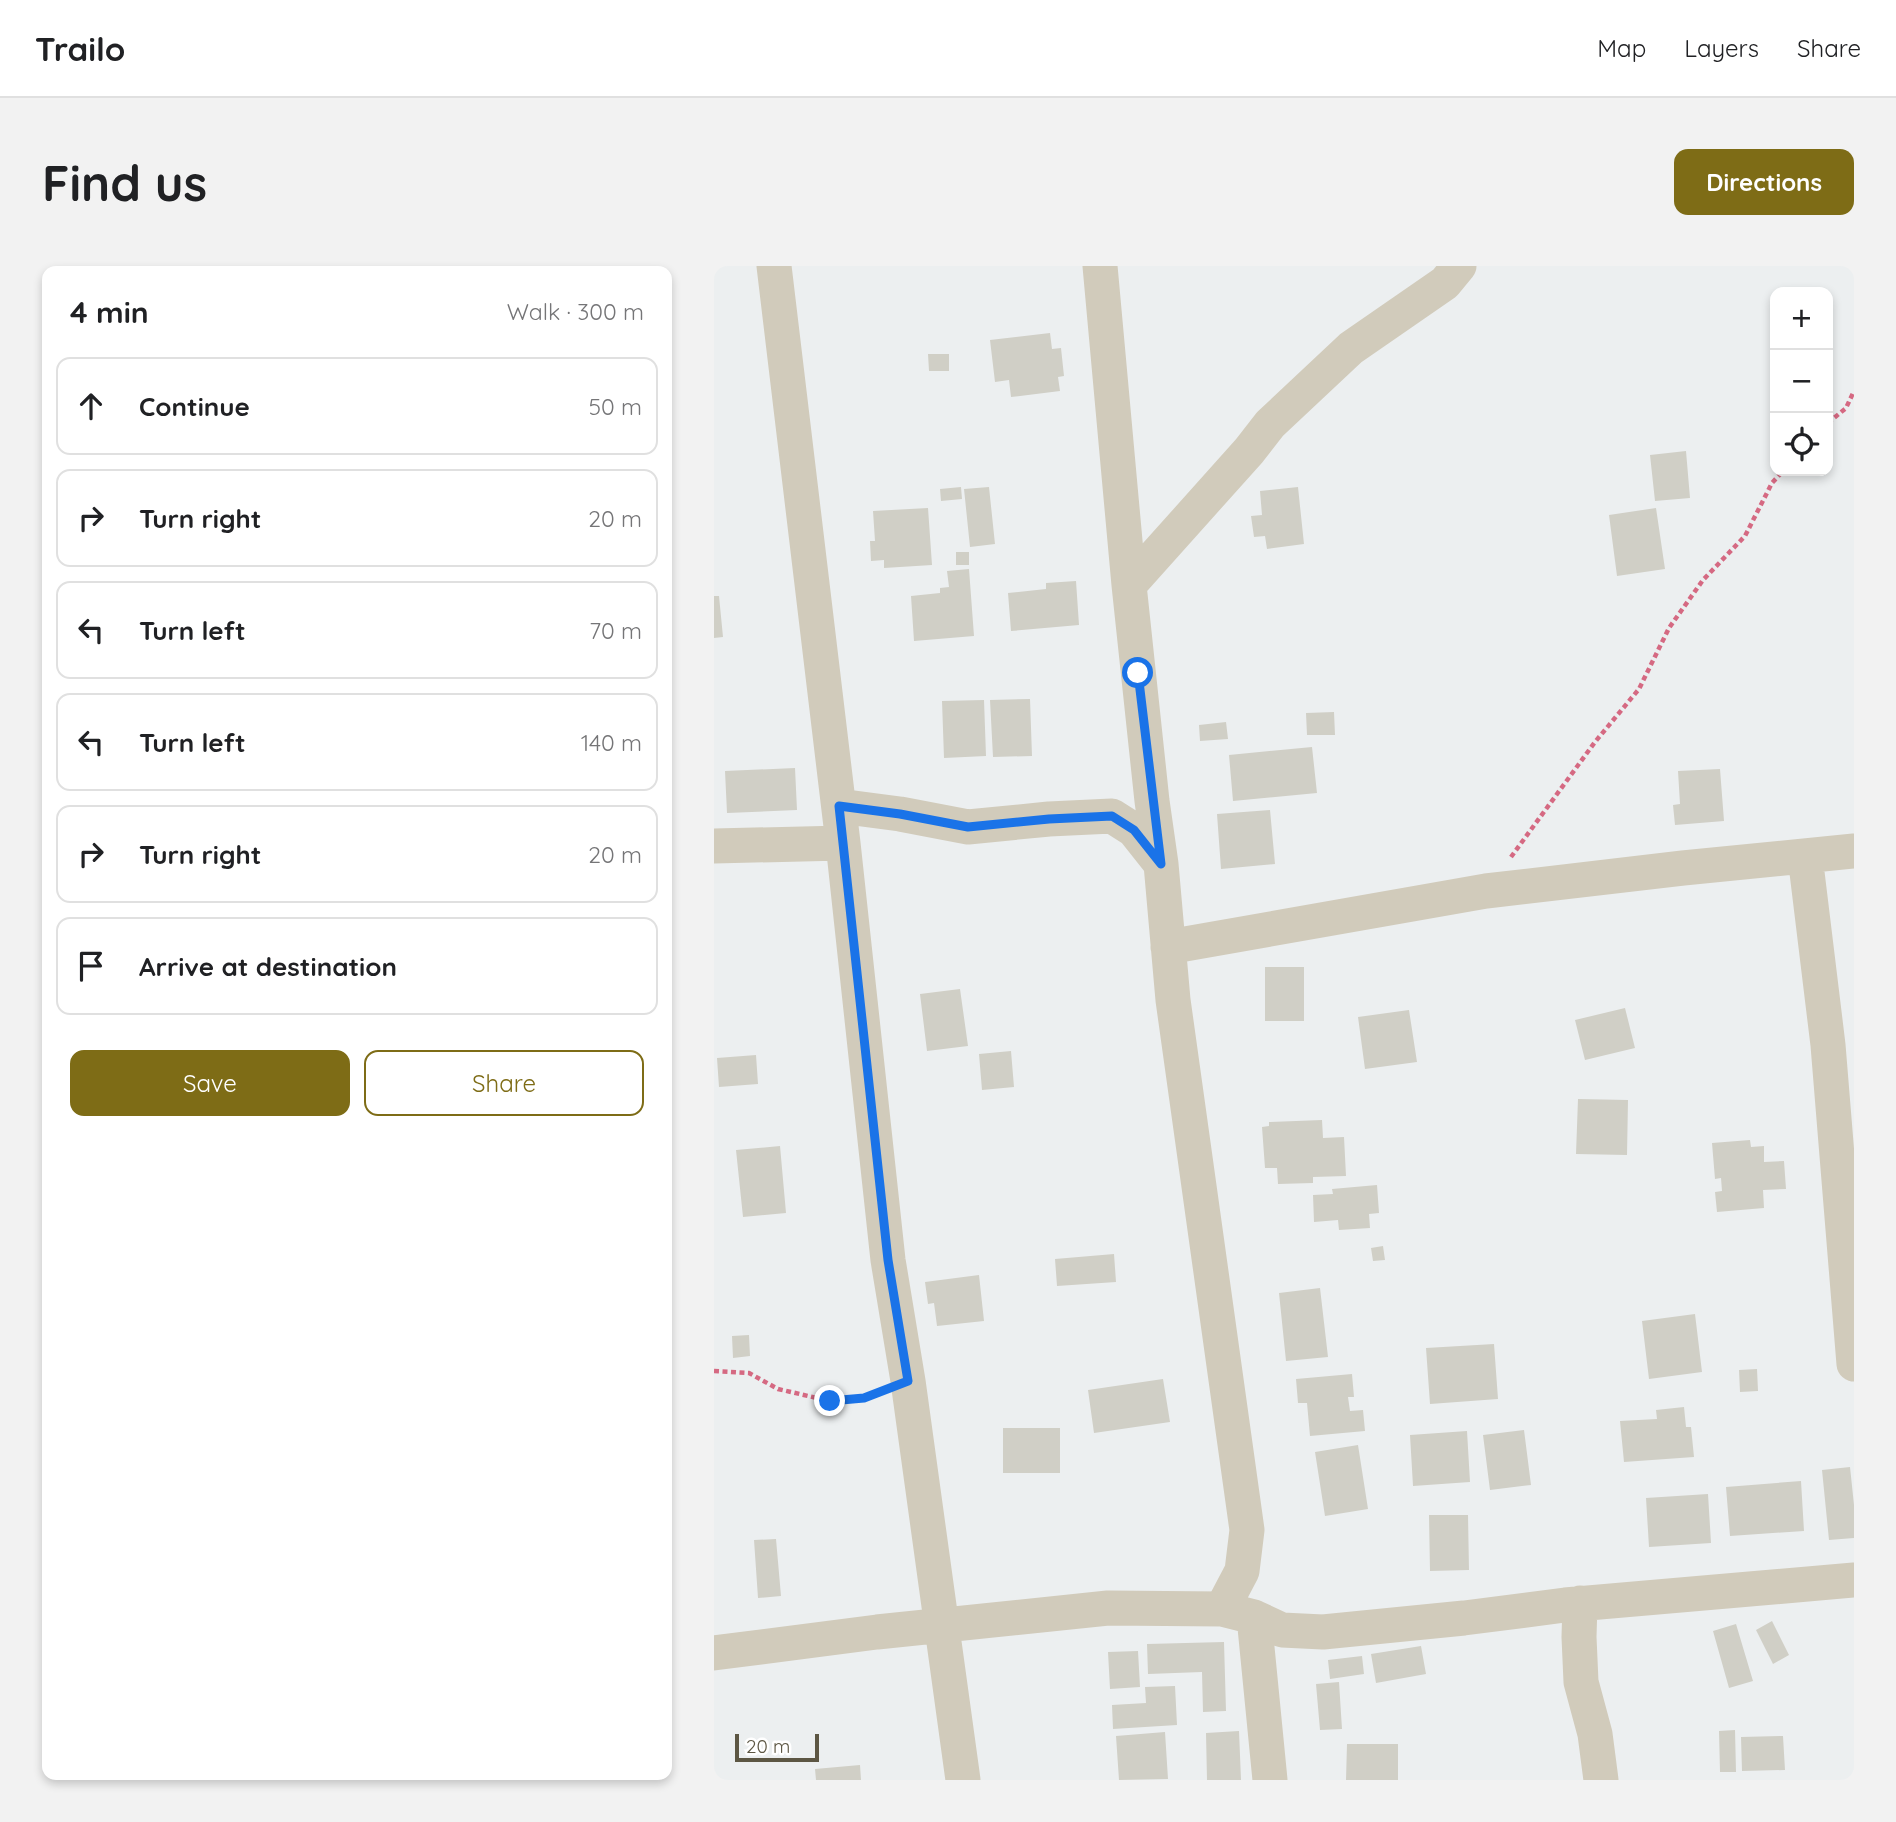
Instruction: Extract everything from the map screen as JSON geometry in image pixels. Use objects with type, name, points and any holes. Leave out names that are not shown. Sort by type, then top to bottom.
[{"type":"street","points":[[774,266],[839,806],[888,1260],[908,1381],[963,1780]]},
{"type":"street","points":[[1100,266],[1129,585],[1161,864],[1173,1000],[1247,1530],[1238,1613],[1270,1780]]},
{"type":"street","points":[[1129,585],[1270,424],[1351,348],[1445,283],[1459,266]]},
{"type":"street","points":[[839,806],[968,827],[1112,816],[1134,830],[1161,864]]},
{"type":"street","points":[[714,846],[843,843]]},
{"type":"street","points":[[1168,947],[1486,891],[1854,850]]},
{"type":"street","points":[[1805,856],[1828,1045],[1854,1364]]},
{"type":"street","points":[[714,1653],[1108,1608],[1238,1613],[1282,1630],[1323,1632],[1580,1603],[1854,1580]]},
{"type":"street","points":[[1580,1603],[1581,1682],[1595,1734],[1601,1780]]},
{"type":"path","points":[[1833,420],[1846,408],[1854,391]]},
{"type":"path","points":[[1486,891],[1595,741],[1639,689],[1670,628],[1703,580],[1745,536],[1772,483],[1778,476]]},
{"type":"path","points":[[714,1371],[749,1373],[778,1389],[830,1401],[864,1398],[908,1381]]},
{"type":"building","points":[[1050,333],[1052,349],[1061,348],[1064,376],[1058,377],[1060,391],[1011,397],[1009,380],[995,382],[990,340]]},
{"type":"building","points":[[928,354],[949,354],[949,371],[929,371]]},
{"type":"building","points":[[1686,451],[1690,498],[1655,501],[1650,455]]},
{"type":"building","points":[[961,487],[962,499],[941,501],[940,489]]},
{"type":"building","points":[[989,487],[995,544],[970,547],[964,489]]},
{"type":"building","points":[[1298,487],[1304,544],[1267,549],[1265,536],[1254,537],[1251,516],[1262,515],[1260,491]]},
{"type":"building","points":[[928,508],[932,565],[884,568],[884,560],[871,561],[870,541],[875,541],[873,511]]},
{"type":"building","points":[[1656,508],[1665,569],[1617,576],[1609,515]]},
{"type":"building","points":[[956,552],[969,552],[969,565],[956,565]]},
{"type":"building","points":[[969,569],[974,636],[914,641],[911,596],[940,593],[940,588],[949,587],[947,571]]},
{"type":"building","points":[[1076,581],[1079,625],[1011,631],[1008,593],[1046,589],[1046,583]]},
{"type":"building","points":[[714,596],[719,596],[723,637],[714,638]]},
{"type":"building","points":[[1030,699],[1032,756],[993,757],[990,700]]},
{"type":"building","points":[[984,700],[986,756],[944,758],[942,701]]},
{"type":"building","points":[[1334,712],[1335,735],[1307,735],[1306,713]]},
{"type":"building","points":[[1226,722],[1228,739],[1200,741],[1199,725]]},
{"type":"building","points":[[1312,747],[1317,793],[1233,801],[1229,755]]},
{"type":"building","points":[[795,768],[797,810],[727,813],[725,771]]},
{"type":"building","points":[[1720,769],[1724,821],[1675,825],[1673,805],[1680,804],[1678,771]]},
{"type":"building","points":[[1270,810],[1275,864],[1221,869],[1217,814]]},
{"type":"building","points":[[1265,967],[1304,967],[1304,1021],[1265,1021]]},
{"type":"building","points":[[960,989],[968,1046],[927,1051],[920,994]]},
{"type":"building","points":[[1625,1008],[1635,1048],[1585,1060],[1575,1020]]},
{"type":"building","points":[[1409,1010],[1417,1062],[1365,1069],[1358,1017]]},
{"type":"building","points":[[1011,1051],[1014,1087],[982,1090],[979,1054]]},
{"type":"building","points":[[756,1055],[758,1084],[719,1087],[717,1058]]},
{"type":"building","points":[[1578,1099],[1628,1100],[1627,1155],[1576,1154]]},
{"type":"building","points":[[1322,1120],[1323,1138],[1344,1137],[1346,1176],[1313,1177],[1313,1183],[1278,1184],[1277,1168],[1265,1168],[1262,1127],[1269,1126],[1269,1122]]},
{"type":"building","points":[[1750,1140],[1751,1147],[1764,1146],[1764,1162],[1784,1161],[1786,1189],[1763,1190],[1764,1208],[1717,1212],[1715,1192],[1722,1191],[1721,1178],[1715,1179],[1712,1143]]},
{"type":"building","points":[[780,1146],[786,1213],[743,1217],[736,1150]]},
{"type":"building","points":[[1377,1185],[1379,1213],[1369,1214],[1370,1228],[1339,1230],[1338,1220],[1314,1222],[1313,1195],[1333,1194],[1332,1189]]},
{"type":"building","points":[[1383,1246],[1385,1260],[1373,1261],[1371,1248]]},
{"type":"building","points":[[1114,1254],[1116,1282],[1057,1286],[1055,1259]]},
{"type":"building","points":[[979,1275],[984,1321],[937,1326],[934,1303],[928,1304],[925,1282]]},
{"type":"building","points":[[1320,1288],[1328,1357],[1286,1361],[1279,1293]]},
{"type":"building","points":[[1695,1314],[1702,1372],[1649,1379],[1642,1321]]},
{"type":"building","points":[[749,1335],[750,1356],[733,1358],[732,1336]]},
{"type":"building","points":[[1494,1344],[1498,1399],[1430,1404],[1426,1348]]},
{"type":"building","points":[[1757,1369],[1758,1391],[1740,1392],[1739,1370]]},
{"type":"building","points":[[1352,1374],[1354,1397],[1348,1397],[1350,1411],[1363,1410],[1365,1431],[1310,1436],[1307,1403],[1298,1403],[1296,1379]]},
{"type":"building","points":[[1163,1379],[1170,1422],[1094,1433],[1088,1390]]},
{"type":"building","points":[[1684,1407],[1686,1427],[1691,1427],[1694,1457],[1624,1462],[1620,1421],[1657,1419],[1656,1410]]},
{"type":"building","points":[[1003,1428],[1060,1428],[1060,1473],[1003,1473]]},
{"type":"building","points":[[1524,1430],[1531,1485],[1490,1490],[1483,1435]]},
{"type":"building","points":[[1467,1431],[1470,1482],[1413,1486],[1410,1435]]},
{"type":"building","points":[[1358,1445],[1368,1509],[1325,1516],[1315,1452]]},
{"type":"building","points":[[1850,1467],[1854,1538],[1829,1540],[1822,1470]]},
{"type":"building","points":[[1801,1481],[1804,1531],[1730,1536],[1726,1487]]},
{"type":"building","points":[[1708,1494],[1711,1543],[1649,1547],[1646,1498]]},
{"type":"building","points":[[1429,1515],[1468,1515],[1469,1570],[1430,1571]]},
{"type":"building","points":[[776,1539],[781,1596],[758,1598],[754,1540]]},
{"type":"building","points":[[1772,1621],[1789,1655],[1773,1664],[1756,1630]]},
{"type":"building","points":[[1736,1624],[1753,1681],[1729,1688],[1713,1631]]},
{"type":"building","points":[[1224,1642],[1226,1711],[1203,1712],[1202,1672],[1148,1674],[1147,1644]]},
{"type":"building","points":[[1421,1646],[1426,1674],[1376,1683],[1371,1654]]},
{"type":"building","points":[[1138,1651],[1140,1687],[1110,1689],[1108,1652]]},
{"type":"building","points":[[1362,1656],[1364,1674],[1330,1679],[1328,1660]]},
{"type":"building","points":[[1339,1682],[1342,1729],[1320,1730],[1316,1684]]},
{"type":"building","points":[[1175,1686],[1177,1725],[1113,1729],[1112,1705],[1146,1703],[1145,1687]]},
{"type":"building","points":[[1735,1730],[1736,1772],[1720,1772],[1719,1731]]},
{"type":"building","points":[[1239,1731],[1241,1780],[1207,1780],[1206,1733]]},
{"type":"building","points":[[1165,1732],[1168,1779],[1119,1780],[1116,1736]]},
{"type":"building","points":[[1783,1736],[1785,1770],[1742,1771],[1741,1737]]},
{"type":"building","points":[[1347,1744],[1398,1744],[1398,1780],[1346,1780]]},
{"type":"building","points":[[860,1765],[861,1780],[816,1780],[815,1769]]},
{"type":"route","points":[[830,1401],[864,1398],[908,1381],[888,1260],[839,806],[968,827],[1112,816],[1134,830],[1161,864],[1138,673]]}]
